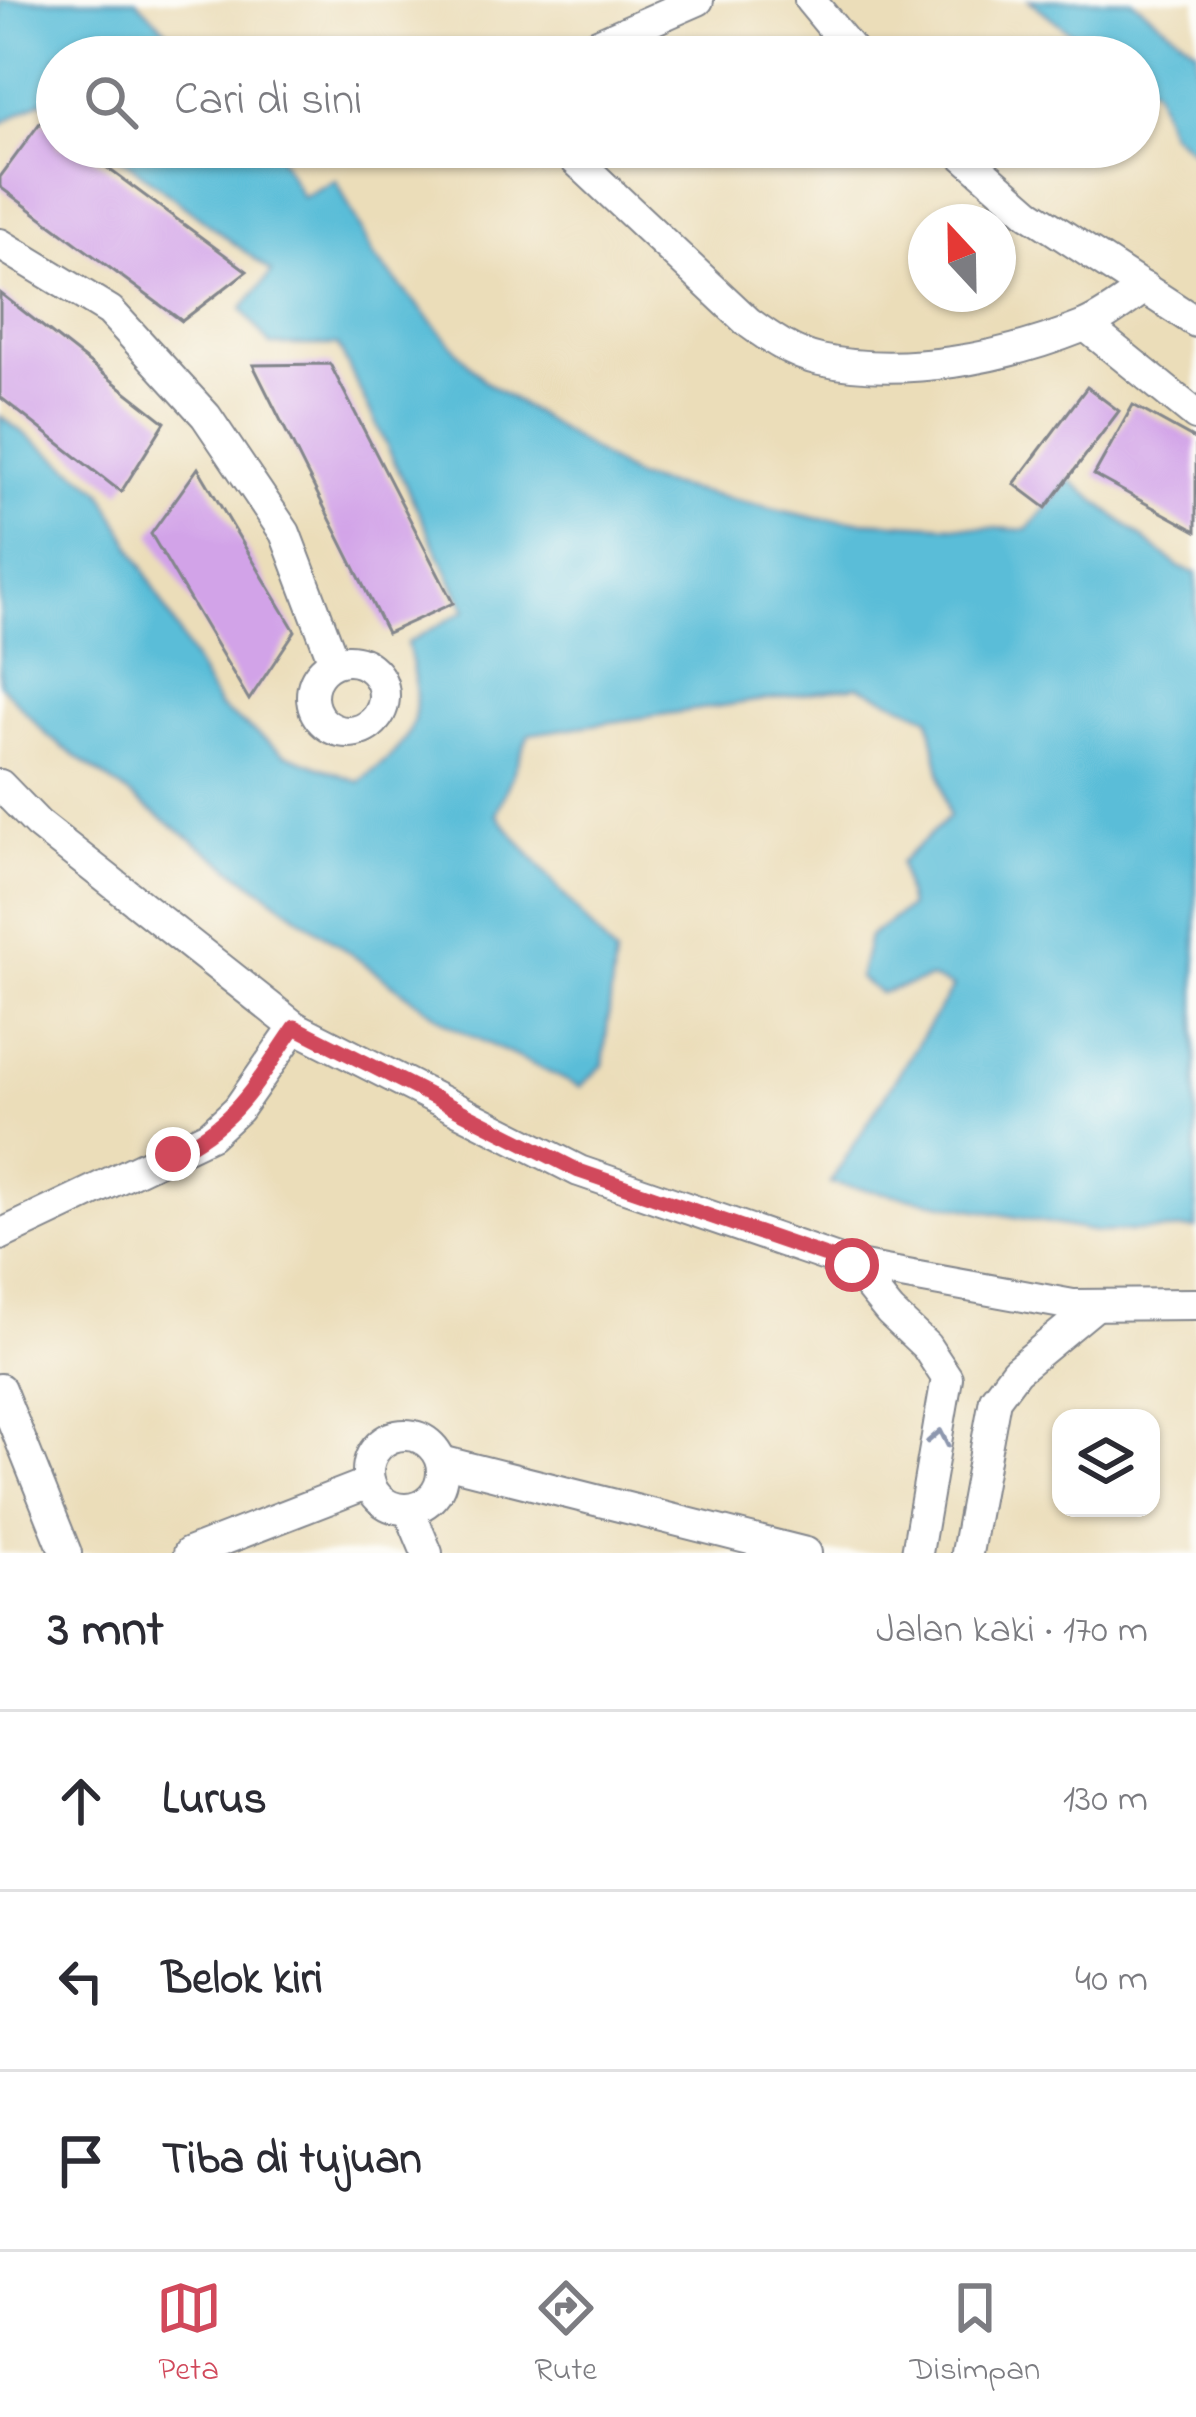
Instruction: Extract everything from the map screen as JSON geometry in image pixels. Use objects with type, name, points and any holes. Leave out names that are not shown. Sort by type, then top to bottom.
[{"type":"street","points":[[616,36],[698,0]]},
{"type":"street","points":[[810,0],[840,36]]},
{"type":"street","points":[[584,168],[748,322],[776,343],[819,360],[873,365],[945,363],[1018,347],[1086,326],[1145,288]]},
{"type":"street","points":[[978,168],[1028,213],[1196,322]]},
{"type":"street","points":[[0,244],[110,311],[206,416],[285,532],[334,662]]},
{"type":"street","points":[[1086,326],[1196,415]]},
{"type":"street","points":[[0,784],[38,824],[295,1027],[579,1171],[852,1265],[1073,1305],[1196,1304]]},
{"type":"street","points":[[0,1235],[210,1136],[238,1109],[295,1027]]},
{"type":"street","points":[[852,1265],[890,1312],[926,1346],[947,1378],[917,1553]]},
{"type":"street","points":[[967,1553],[994,1399],[1016,1371],[1096,1305]]},
{"type":"street","points":[[0,1389],[66,1553]]},
{"type":"street","points":[[441,1461],[439,1487],[432,1498],[409,1510],[384,1504],[369,1483],[370,1457],[387,1439],[400,1435],[425,1440],[441,1461],[762,1549],[806,1553]]},
{"type":"street","points":[[189,1553],[369,1483]]},
{"type":"street","points":[[409,1510],[427,1553]]},
{"type":"water","points":[[0,0],[136,0],[172,36],[36,36],[36,104],[0,124]]},
{"type":"water","points":[[1029,0],[1132,0],[1196,49],[1196,149],[1169,132],[1160,105],[1160,36],[1074,35]]},
{"type":"water","points":[[135,168],[286,168],[302,197],[336,180],[374,256],[484,381],[636,478],[820,519],[1027,530],[1070,480],[1180,568],[1196,573],[1196,1229],[1097,1232],[830,1183],[953,987],[931,978],[880,993],[859,978],[869,937],[909,907],[900,863],[949,817],[929,717],[858,686],[529,734],[496,814],[615,956],[603,1065],[580,1087],[451,1026],[49,737],[0,684],[0,416],[101,490],[219,707],[285,754],[359,782],[395,751],[413,723],[415,689],[407,643],[466,610],[338,345],[270,345],[242,309],[272,272]]},
{"type":"building","points":[[36,128],[36,168],[107,168],[247,271],[182,321],[0,187],[0,177]]},
{"type":"building","points":[[0,293],[165,422],[121,492],[0,397]]},
{"type":"building","points":[[330,364],[453,603],[387,633],[253,365]]},
{"type":"building","points":[[1087,387],[1119,411],[1046,508],[1014,484]]},
{"type":"building","points":[[1133,405],[1196,440],[1196,531],[1094,475]]},
{"type":"building","points":[[198,468],[295,631],[249,700],[151,534]]},
{"type":"route","points":[[173,1154],[210,1136],[238,1109],[295,1027],[579,1171],[852,1265]]}]
